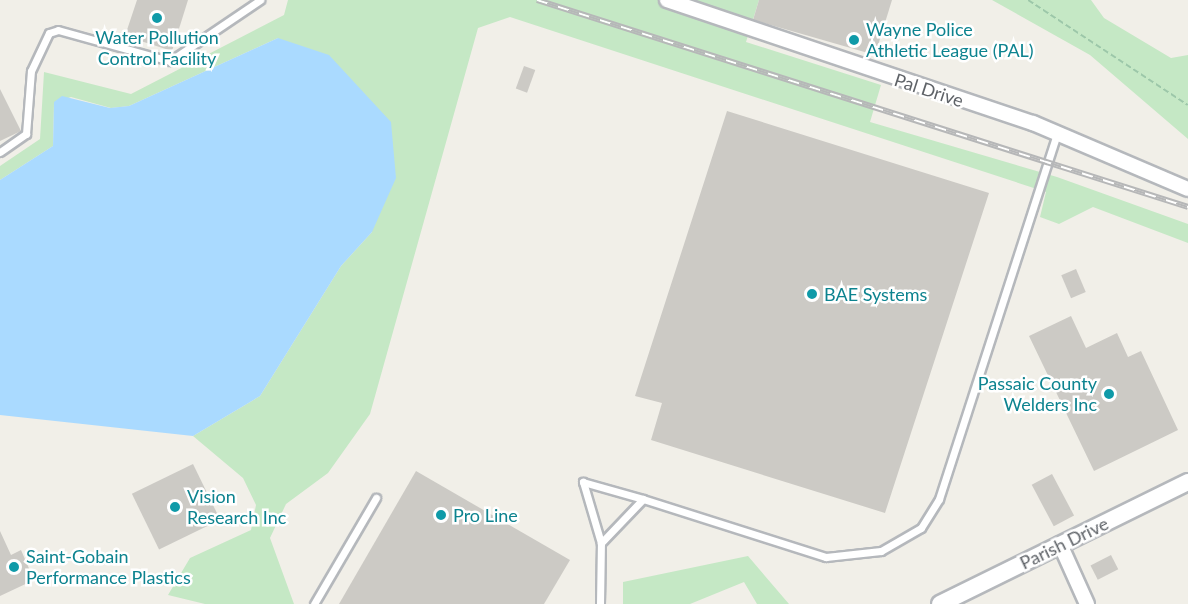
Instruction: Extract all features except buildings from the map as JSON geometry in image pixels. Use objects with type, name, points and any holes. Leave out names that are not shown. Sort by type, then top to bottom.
[{"type":"street","name":"Pal Drive","points":[[667,0],[1057,134],[1188,189]]},
{"type":"street","name":"Parish Drive","points":[[940,604],[1188,482]]},
{"type":"street","points":[[1060,544],[1087,604]]},
{"type":"lane","points":[[0,152],[26,134],[31,71],[50,33],[58,30],[170,61],[260,0]]},
{"type":"lane","points":[[600,604],[601,543],[583,482],[826,557],[881,551],[921,528],[939,499],[1026,215],[1057,134]]},
{"type":"lane","points":[[314,604],[376,498]]},
{"type":"lane","points":[[601,543],[643,500]]},
{"type":"path","points":[[1028,0],[1188,105]]},
{"type":"green space","points":[[288,0],[759,0],[746,42],[881,85],[870,122],[1057,177],[1188,224],[1188,243],[1093,207],[1059,224],[1040,217],[1046,192],[510,17],[478,28],[370,414],[328,473],[286,504],[270,538],[294,604],[205,604],[168,595],[190,558],[251,530],[256,505],[243,478],[193,436],[260,396],[341,266],[372,232],[278,38],[129,106],[111,108],[71,97],[54,103],[53,146],[0,180],[0,166],[40,139],[44,72],[131,94],[284,15]]},
{"type":"green space","points":[[992,0],[1091,0],[1104,18],[1171,58],[1188,55],[1188,139],[1090,55]]},
{"type":"green space","points":[[748,556],[789,604],[757,604],[744,582],[690,604],[623,604],[623,582]]},
{"type":"water","points":[[278,38],[329,55],[391,122],[396,178],[372,232],[341,266],[260,396],[193,436],[0,415],[0,180],[53,146],[54,102],[62,96],[110,108],[129,106]]},
{"type":"railway","points":[[537,0],[1188,207]]},
{"type":"place","name":"Water Pollution Control Facility","points":[[157,18]]},
{"type":"place","name":"Wayne Police Athletic League (PAL)","points":[[854,40]]},
{"type":"place","name":"BAE Systems","points":[[812,294]]},
{"type":"place","name":"Passaic County Welders Inc","points":[[1109,394]]},
{"type":"place","name":"Vision Research Inc","points":[[175,507]]},
{"type":"place","name":"Pro Line","points":[[441,515]]},
{"type":"place","name":"Saint-Gobain Performance Plastics","points":[[14,567]]}]
